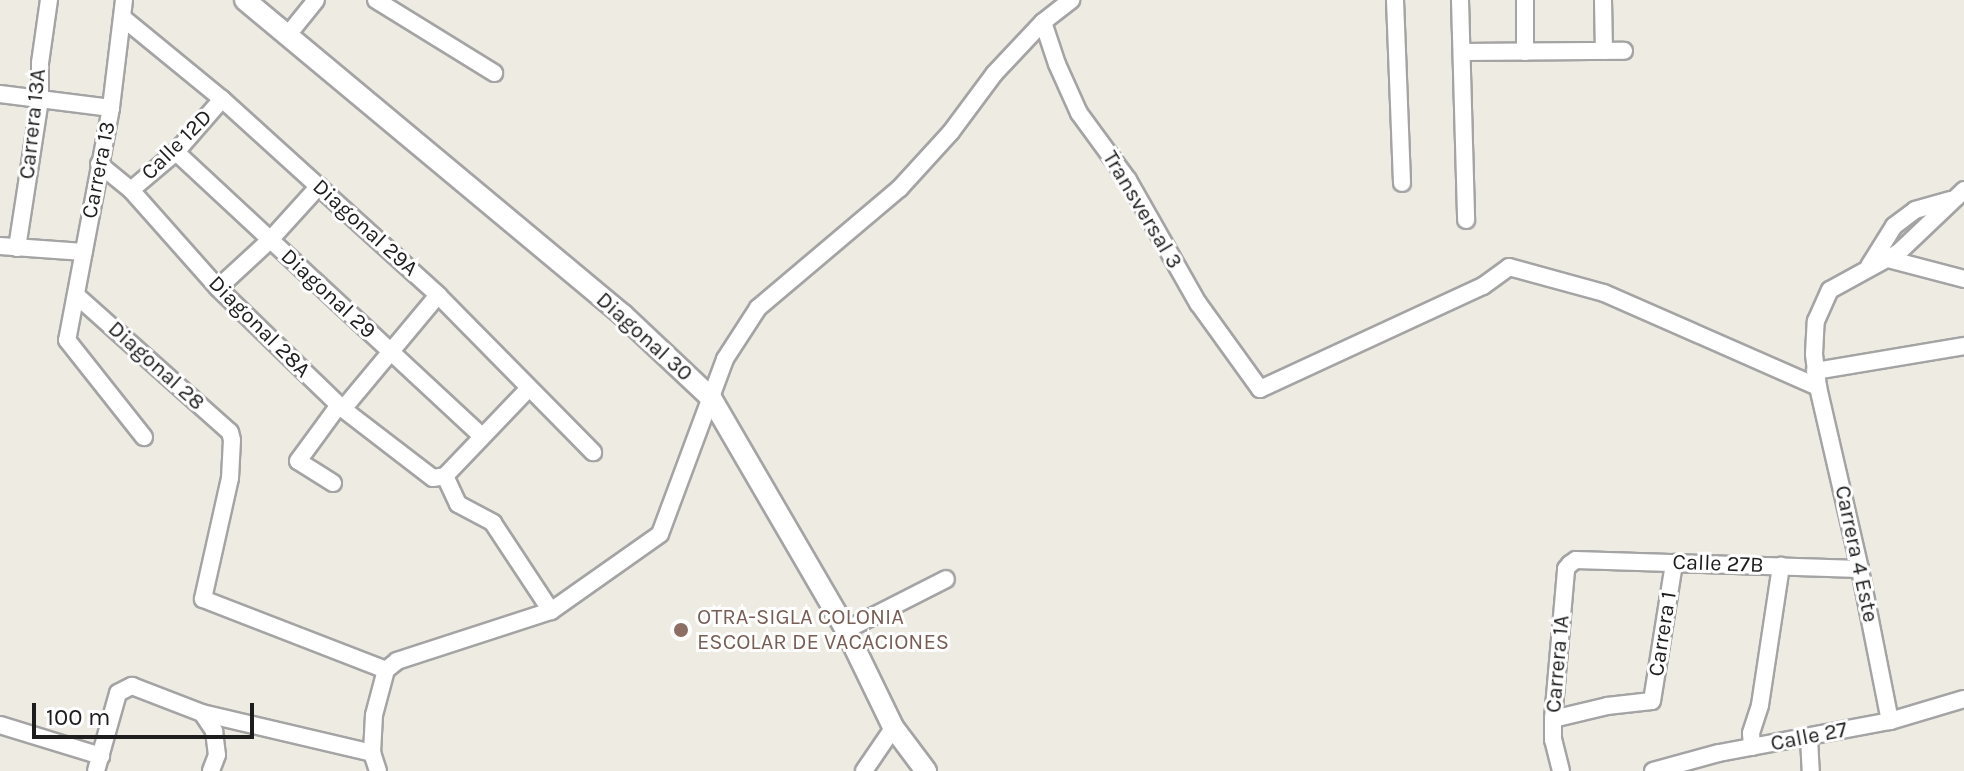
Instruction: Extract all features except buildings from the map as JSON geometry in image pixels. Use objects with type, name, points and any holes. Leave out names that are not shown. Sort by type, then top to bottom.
[{"type":"street","name":"Carrera 13A","points":[[17,248],[40,99],[40,63],[49,0]]},
{"type":"street","name":"Carrera 13","points":[[124,0],[111,108],[67,340],[144,437]]},
{"type":"street","name":"Diagonal 30","points":[[245,0],[623,315],[711,398],[846,630],[894,727],[926,771]]},
{"type":"street","points":[[287,36],[316,0]]},
{"type":"street","points":[[376,0],[494,73]]},
{"type":"street","points":[[378,771],[372,753],[374,715],[386,670],[397,661],[551,611],[661,533],[725,359],[758,308],[866,221],[899,189],[1043,22],[1071,0]]},
{"type":"street","points":[[1395,0],[1402,183]]},
{"type":"street","points":[[1460,0],[1466,220]]},
{"type":"street","points":[[1525,0],[1525,52]]},
{"type":"street","points":[[1603,0],[1604,51]]},
{"type":"street","name":"Diagonal 29A","points":[[123,18],[222,99],[438,295],[593,452]]},
{"type":"street","name":"Transversal 3","points":[[1043,22],[1057,64],[1079,113],[1128,180],[1198,303],[1260,389],[1483,286],[1509,267],[1604,293],[1817,379]]},
{"type":"street","points":[[1462,52],[1624,51]]},
{"type":"street","points":[[0,94],[111,108]]},
{"type":"street","name":"Calle 12D","points":[[131,190],[176,152],[222,99]]},
{"type":"street","name":"Diagonal 29","points":[[176,152],[481,435]]},
{"type":"street","name":"Diagonal 28A","points":[[99,164],[131,190],[218,288],[341,407],[439,477]]},
{"type":"street","points":[[218,288],[270,240],[319,186]]},
{"type":"street","points":[[1869,266],[1894,226],[1915,210],[1957,195]]},
{"type":"street","name":"Carrera 4 Este","points":[[1890,721],[1817,379],[1814,337],[1820,304],[1837,284],[1888,259],[1929,225],[1957,195]]},
{"type":"street","points":[[0,246],[84,252]]},
{"type":"street","points":[[1888,259],[1964,279]]},
{"type":"street","name":"Diagonal 28","points":[[76,295],[230,432],[230,478],[203,599],[386,670]]},
{"type":"street","points":[[333,483],[298,463],[341,407],[392,354],[438,295]]},
{"type":"street","points":[[1817,379],[1964,346]]},
{"type":"street","points":[[528,389],[439,477],[462,508],[493,523],[551,611]]},
{"type":"street","name":"Calle 27B","points":[[1576,560],[1860,569]]},
{"type":"street","name":"Carrera 1A","points":[[1561,771],[1553,740],[1553,719],[1566,569],[1576,560]]},
{"type":"street","name":"Carrera 1","points":[[1553,719],[1607,706],[1652,701],[1674,563]]},
{"type":"street","points":[[1752,747],[1751,733],[1760,705],[1781,566]]},
{"type":"street","points":[[846,630],[946,579]]},
{"type":"street","points":[[0,725],[99,764],[118,693],[132,686],[202,713],[372,753]]},
{"type":"street","name":"Calle 27","points":[[1653,771],[1752,747],[1890,721],[1964,699]]},
{"type":"street","points":[[202,713],[214,731],[217,755],[211,771]]},
{"type":"street","points":[[864,771],[894,727]]},
{"type":"street","points":[[1809,738],[1811,771]]},
{"type":"place","name":"OTRA-SIGLA COLONIA ESCOLAR DE VACACIONES","points":[[681,630]]}]
